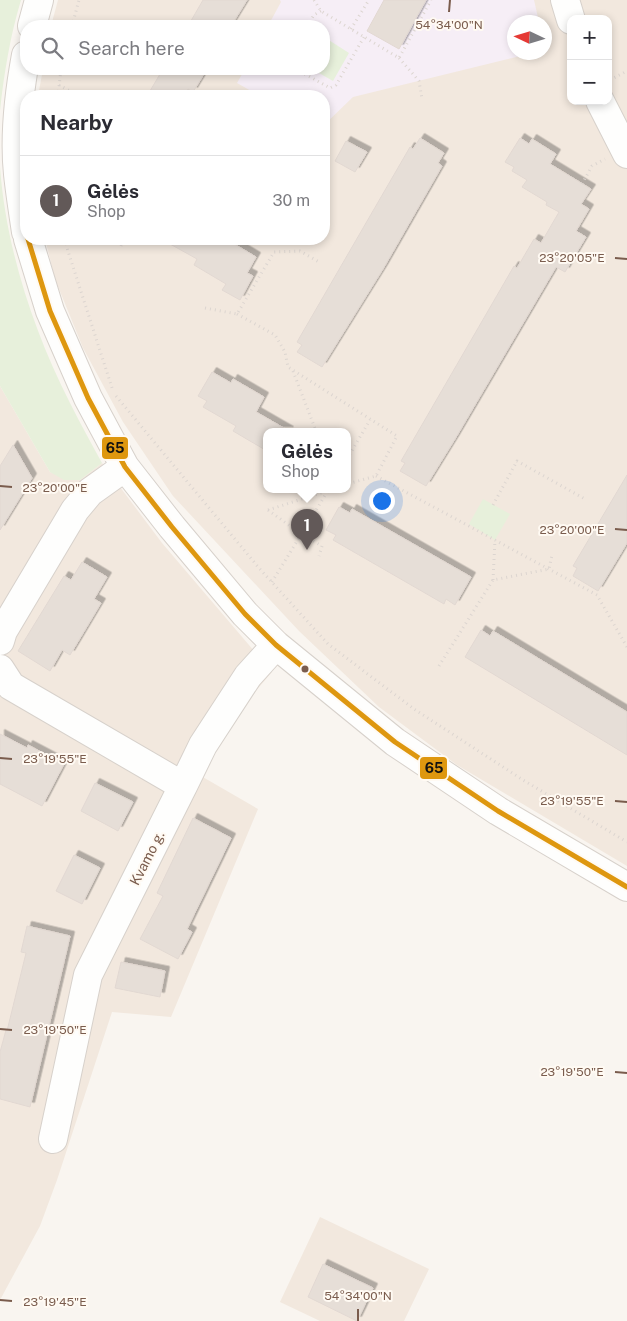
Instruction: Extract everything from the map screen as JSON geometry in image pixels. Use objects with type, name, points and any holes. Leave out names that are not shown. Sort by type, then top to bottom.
[{"type":"street","points":[[34,20],[39,0]]},
{"type":"street","points":[[565,0],[570,15]]},
{"type":"street","points":[[22,90],[24,75]]},
{"type":"street","points":[[20,105],[9,174],[20,212]]},
{"type":"street","points":[[611,105],[625,151]]},
{"type":"street","points":[[30,245],[50,311],[88,398],[125,467],[245,614],[276,645],[363,718],[403,748],[498,811],[627,888]]},
{"type":"street","points":[[0,641],[2,631],[74,510],[90,492],[125,467]]},
{"type":"street","name":"Kvamo g.","points":[[53,1139],[88,975],[203,745],[248,676],[276,645]]},
{"type":"street","points":[[0,669],[11,686],[183,786]]},
{"type":"path","points":[[74,20],[79,0]]},
{"type":"path","points":[[314,0],[321,11],[399,58],[419,81],[422,99]]},
{"type":"path","points":[[351,29],[368,0]]},
{"type":"path","points":[[399,58],[431,0]]},
{"type":"path","points":[[311,20],[314,15],[321,11]]},
{"type":"path","points":[[307,75],[330,88],[336,85],[364,37]]},
{"type":"path","points":[[612,85],[627,71]]},
{"type":"path","points":[[59,90],[60,75]]},
{"type":"path","points":[[59,85],[68,90]]},
{"type":"path","points":[[582,184],[592,166],[625,151]]},
{"type":"path","points":[[67,245],[113,393],[272,582],[328,644],[414,709],[523,780],[627,842]]},
{"type":"path","points":[[236,314],[274,252],[300,251],[319,262]]},
{"type":"path","points":[[205,308],[236,314],[275,335],[285,352],[288,367],[397,436],[376,476]]},
{"type":"path","points":[[292,370],[315,428]]},
{"type":"path","points":[[351,452],[370,420]]},
{"type":"path","points":[[493,505],[518,461],[585,499]]},
{"type":"path","points":[[351,483],[376,476],[596,595],[627,647]]},
{"type":"path","points":[[314,493],[268,510],[301,534],[322,546],[319,556]]},
{"type":"path","points":[[272,582],[326,493]]},
{"type":"path","points":[[439,666],[493,580],[495,540]]},
{"type":"path","points":[[549,569],[552,555]]},
{"type":"path","points":[[493,580],[549,569]]},
{"type":"shaded area","points":[[58,0],[627,0],[627,866],[457,765],[379,707],[299,631],[173,496],[123,422],[83,348],[55,279],[46,245],[330,245],[330,90],[39,90],[42,75],[330,75],[330,20],[53,20]]},
{"type":"shaded area","points":[[280,0],[534,0],[537,15],[507,15],[507,59],[353,97],[330,119],[330,90],[249,90],[237,83],[242,75],[330,75],[330,20],[271,20],[281,2]]},
{"type":"shaded area","points":[[0,386],[50,472],[80,480],[102,463],[162,543],[272,672],[236,714],[201,776],[258,809],[171,1017],[112,1012],[40,1226],[0,1300]]},
{"type":"shaded area","points":[[320,1217],[429,1269],[404,1321],[320,1321],[280,1302]]},
{"type":"green space","points":[[0,0],[21,0],[8,55],[0,111]]},
{"type":"green space","points":[[330,41],[349,53],[333,81],[322,75],[330,75]]},
{"type":"green space","points":[[0,167],[8,228],[23,288],[33,318],[57,375],[102,463],[80,480],[64,480],[50,472],[0,386]]},
{"type":"green space","points":[[483,499],[510,514],[495,540],[469,524]]},
{"type":"building","points":[[203,0],[247,0],[235,20],[191,20]]},
{"type":"building","points":[[384,0],[426,0],[399,49],[367,31]]},
{"type":"building","points":[[159,75],[203,75],[194,90],[151,90]]},
{"type":"building","points":[[420,138],[444,153],[438,163],[442,166],[383,269],[322,367],[297,352],[302,345],[297,342],[410,147],[413,149]]},
{"type":"building","points":[[520,138],[529,144],[532,139],[556,154],[550,164],[591,189],[581,204],[589,209],[576,231],[586,237],[565,272],[556,267],[426,486],[400,471],[405,463],[401,461],[514,266],[517,268],[534,239],[541,243],[559,212],[546,205],[547,202],[522,187],[527,180],[512,171],[514,167],[505,162]]},
{"type":"building","points":[[346,141],[367,152],[355,172],[335,161]]},
{"type":"building","points":[[172,245],[236,245],[256,257],[247,273],[253,276],[240,300],[222,290],[226,284],[194,265],[197,259]]},
{"type":"building","points":[[212,372],[231,383],[233,379],[264,397],[256,412],[284,428],[263,428],[263,449],[233,431],[236,426],[203,407],[207,401],[198,396]]},
{"type":"building","points":[[13,445],[32,478],[0,530],[0,466]]},
{"type":"building","points":[[627,475],[627,543],[598,591],[573,576],[577,568],[573,566]]},
{"type":"building","points":[[339,507],[350,513],[352,509],[471,577],[455,605],[446,599],[444,604],[333,540],[336,535],[326,530]]},
{"type":"building","points":[[82,562],[107,577],[94,599],[101,603],[70,655],[62,650],[50,671],[18,651],[64,576],[71,580]]},
{"type":"building","points":[[481,630],[490,636],[493,631],[627,712],[627,755],[465,657]]},
{"type":"building","points":[[0,734],[27,748],[28,745],[64,764],[42,806],[0,784]]},
{"type":"building","points":[[95,783],[133,802],[118,831],[81,811]]},
{"type":"building","points":[[193,818],[231,838],[187,929],[192,932],[178,959],[140,939],[163,896],[157,893]]},
{"type":"building","points":[[74,855],[100,868],[82,904],[56,891]]},
{"type":"building","points":[[27,926],[70,936],[30,1107],[0,1099],[0,1052],[26,953],[21,952]]},
{"type":"building","points":[[121,962],[165,971],[160,997],[115,988]]},
{"type":"building","points":[[323,1264],[373,1288],[357,1321],[308,1297]]},
{"type":"transit line","name":"65","points":[[30,245],[50,311],[88,398],[125,467],[172,527],[245,614],[276,645],[395,742],[498,811],[627,887]]},
{"type":"place","name":"Gėlės","points":[[307,550]]}]
